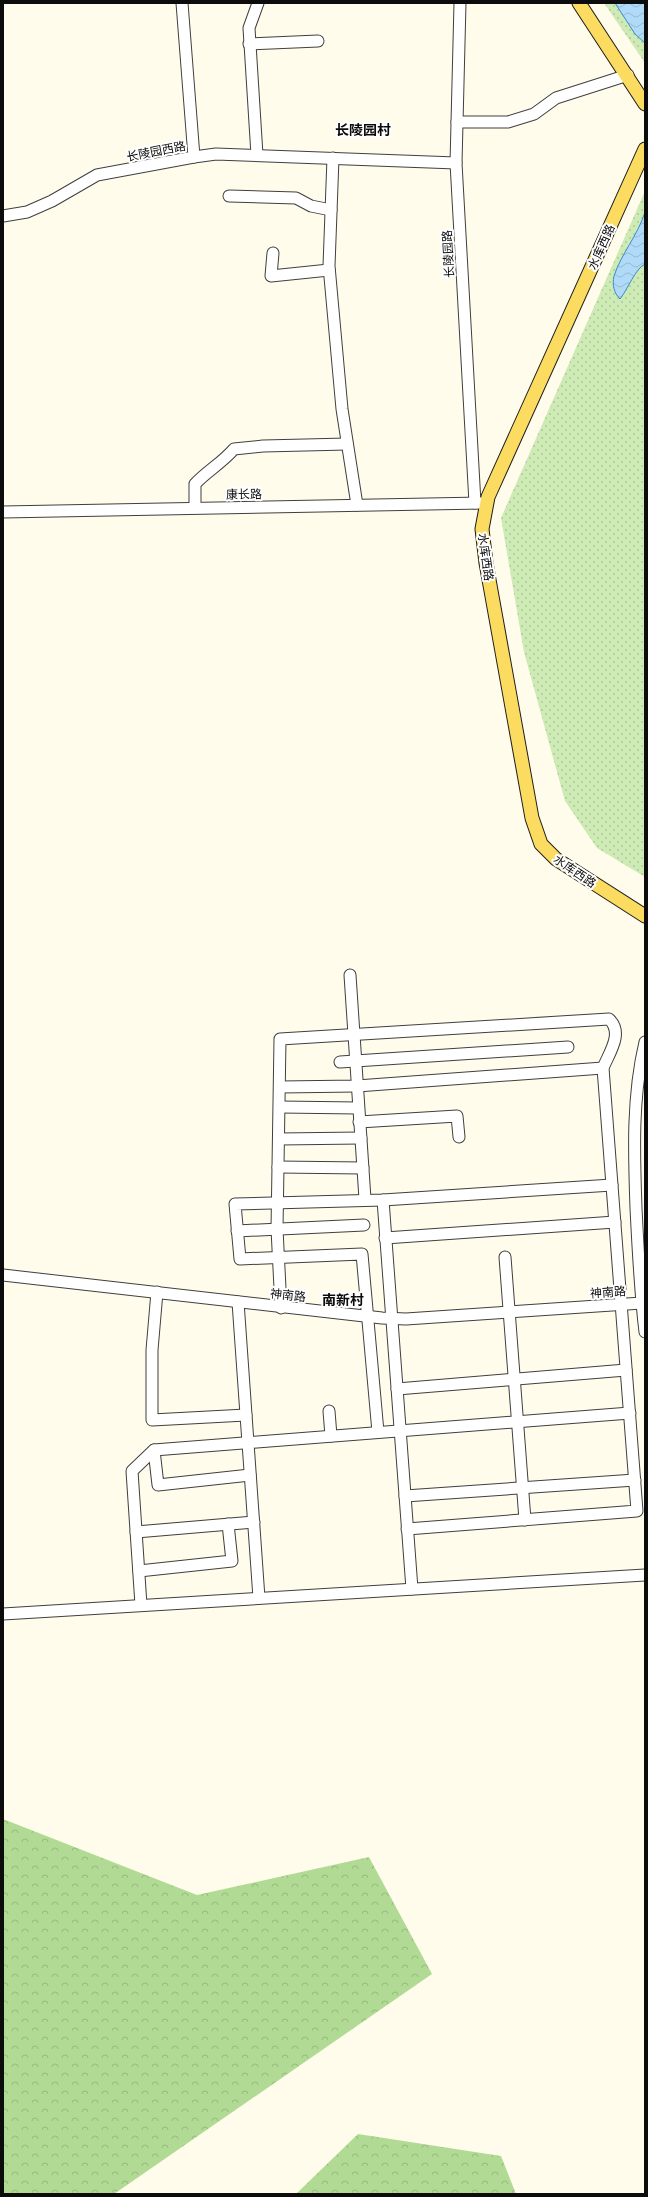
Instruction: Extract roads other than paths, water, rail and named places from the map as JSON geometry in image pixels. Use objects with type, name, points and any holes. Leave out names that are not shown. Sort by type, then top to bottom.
[{"type":"main road","points":[[579,3],[628,75],[645,104]]},
{"type":"main road","name":"水库西路","points":[[645,149],[480,503],[483,542],[532,818],[537,834],[541,844],[556,859],[645,916]]},
{"type":"street","name":"长陵园西路","points":[[3,216],[27,212],[52,201],[96,175],[194,157],[182,3]]},
{"type":"street","points":[[257,156],[249,28],[258,3]]},
{"type":"street","name":"长陵园路","points":[[460,3],[456,163],[480,503]]},
{"type":"street","points":[[249,44],[318,41]]},
{"type":"street","points":[[457,122],[508,122],[534,114],[556,98],[628,75]]},
{"type":"street","points":[[194,157],[216,154],[456,163]]},
{"type":"street","points":[[333,158],[329,270],[342,409],[357,505]]},
{"type":"street","points":[[229,196],[296,198],[311,206],[331,210]]},
{"type":"street","points":[[273,253],[271,276],[329,270]]},
{"type":"street","points":[[195,507],[195,484],[205,473],[222,463],[234,449],[347,444]]},
{"type":"street","name":"康长路","points":[[3,512],[195,507],[480,503]]},
{"type":"street","points":[[350,975],[360,1138],[366,1200]]},
{"type":"street","points":[[281,1308],[277,1258],[280,1039],[609,1019],[615,1025],[617,1034],[603,1068],[635,1480],[641,1511],[407,1529]]},
{"type":"street","points":[[645,1042],[639,1078],[634,1160],[645,1332]]},
{"type":"street","points":[[340,1062],[568,1047]]},
{"type":"street","points":[[280,1087],[357,1086],[603,1068]]},
{"type":"street","points":[[280,1107],[358,1108]]},
{"type":"street","points":[[359,1122],[457,1116],[459,1137]]},
{"type":"street","points":[[279,1140],[360,1138]]},
{"type":"street","points":[[278,1167],[363,1168]]},
{"type":"street","points":[[378,1432],[369,1317],[362,1254],[240,1259],[235,1204],[383,1200],[612,1185]]},
{"type":"street","points":[[383,1200],[412,1589]]},
{"type":"street","points":[[385,1238],[615,1222]]},
{"type":"street","points":[[237,1231],[364,1225]]},
{"type":"street","points":[[505,1257],[524,1520]]},
{"type":"street","name":"神南路","points":[[3,1274],[281,1308],[392,1319],[642,1303]]},
{"type":"street","points":[[157,1292],[152,1350],[152,1420],[246,1415]]},
{"type":"street","points":[[238,1302],[259,1598]]},
{"type":"street","points":[[397,1389],[626,1370]]},
{"type":"street","points":[[329,1411],[331,1436]]},
{"type":"street","points":[[141,1605],[132,1471],[154,1450],[630,1413]]},
{"type":"street","points":[[154,1450],[158,1485],[250,1475]]},
{"type":"street","points":[[405,1496],[635,1480]]},
{"type":"street","points":[[136,1532],[254,1522]]},
{"type":"street","points":[[139,1571],[232,1561],[228,1524]]},
{"type":"street","points":[[3,1614],[645,1575]]},
{"type":"water","points":[[615,3],[645,3],[645,43],[635,34]]},
{"type":"water","points":[[645,212],[645,264],[638,270],[620,299],[614,289],[614,276]]},
{"type":"district","name":"长陵园村","points":[[363,129]]},
{"type":"district","name":"南新村","points":[[343,1299]]}]
